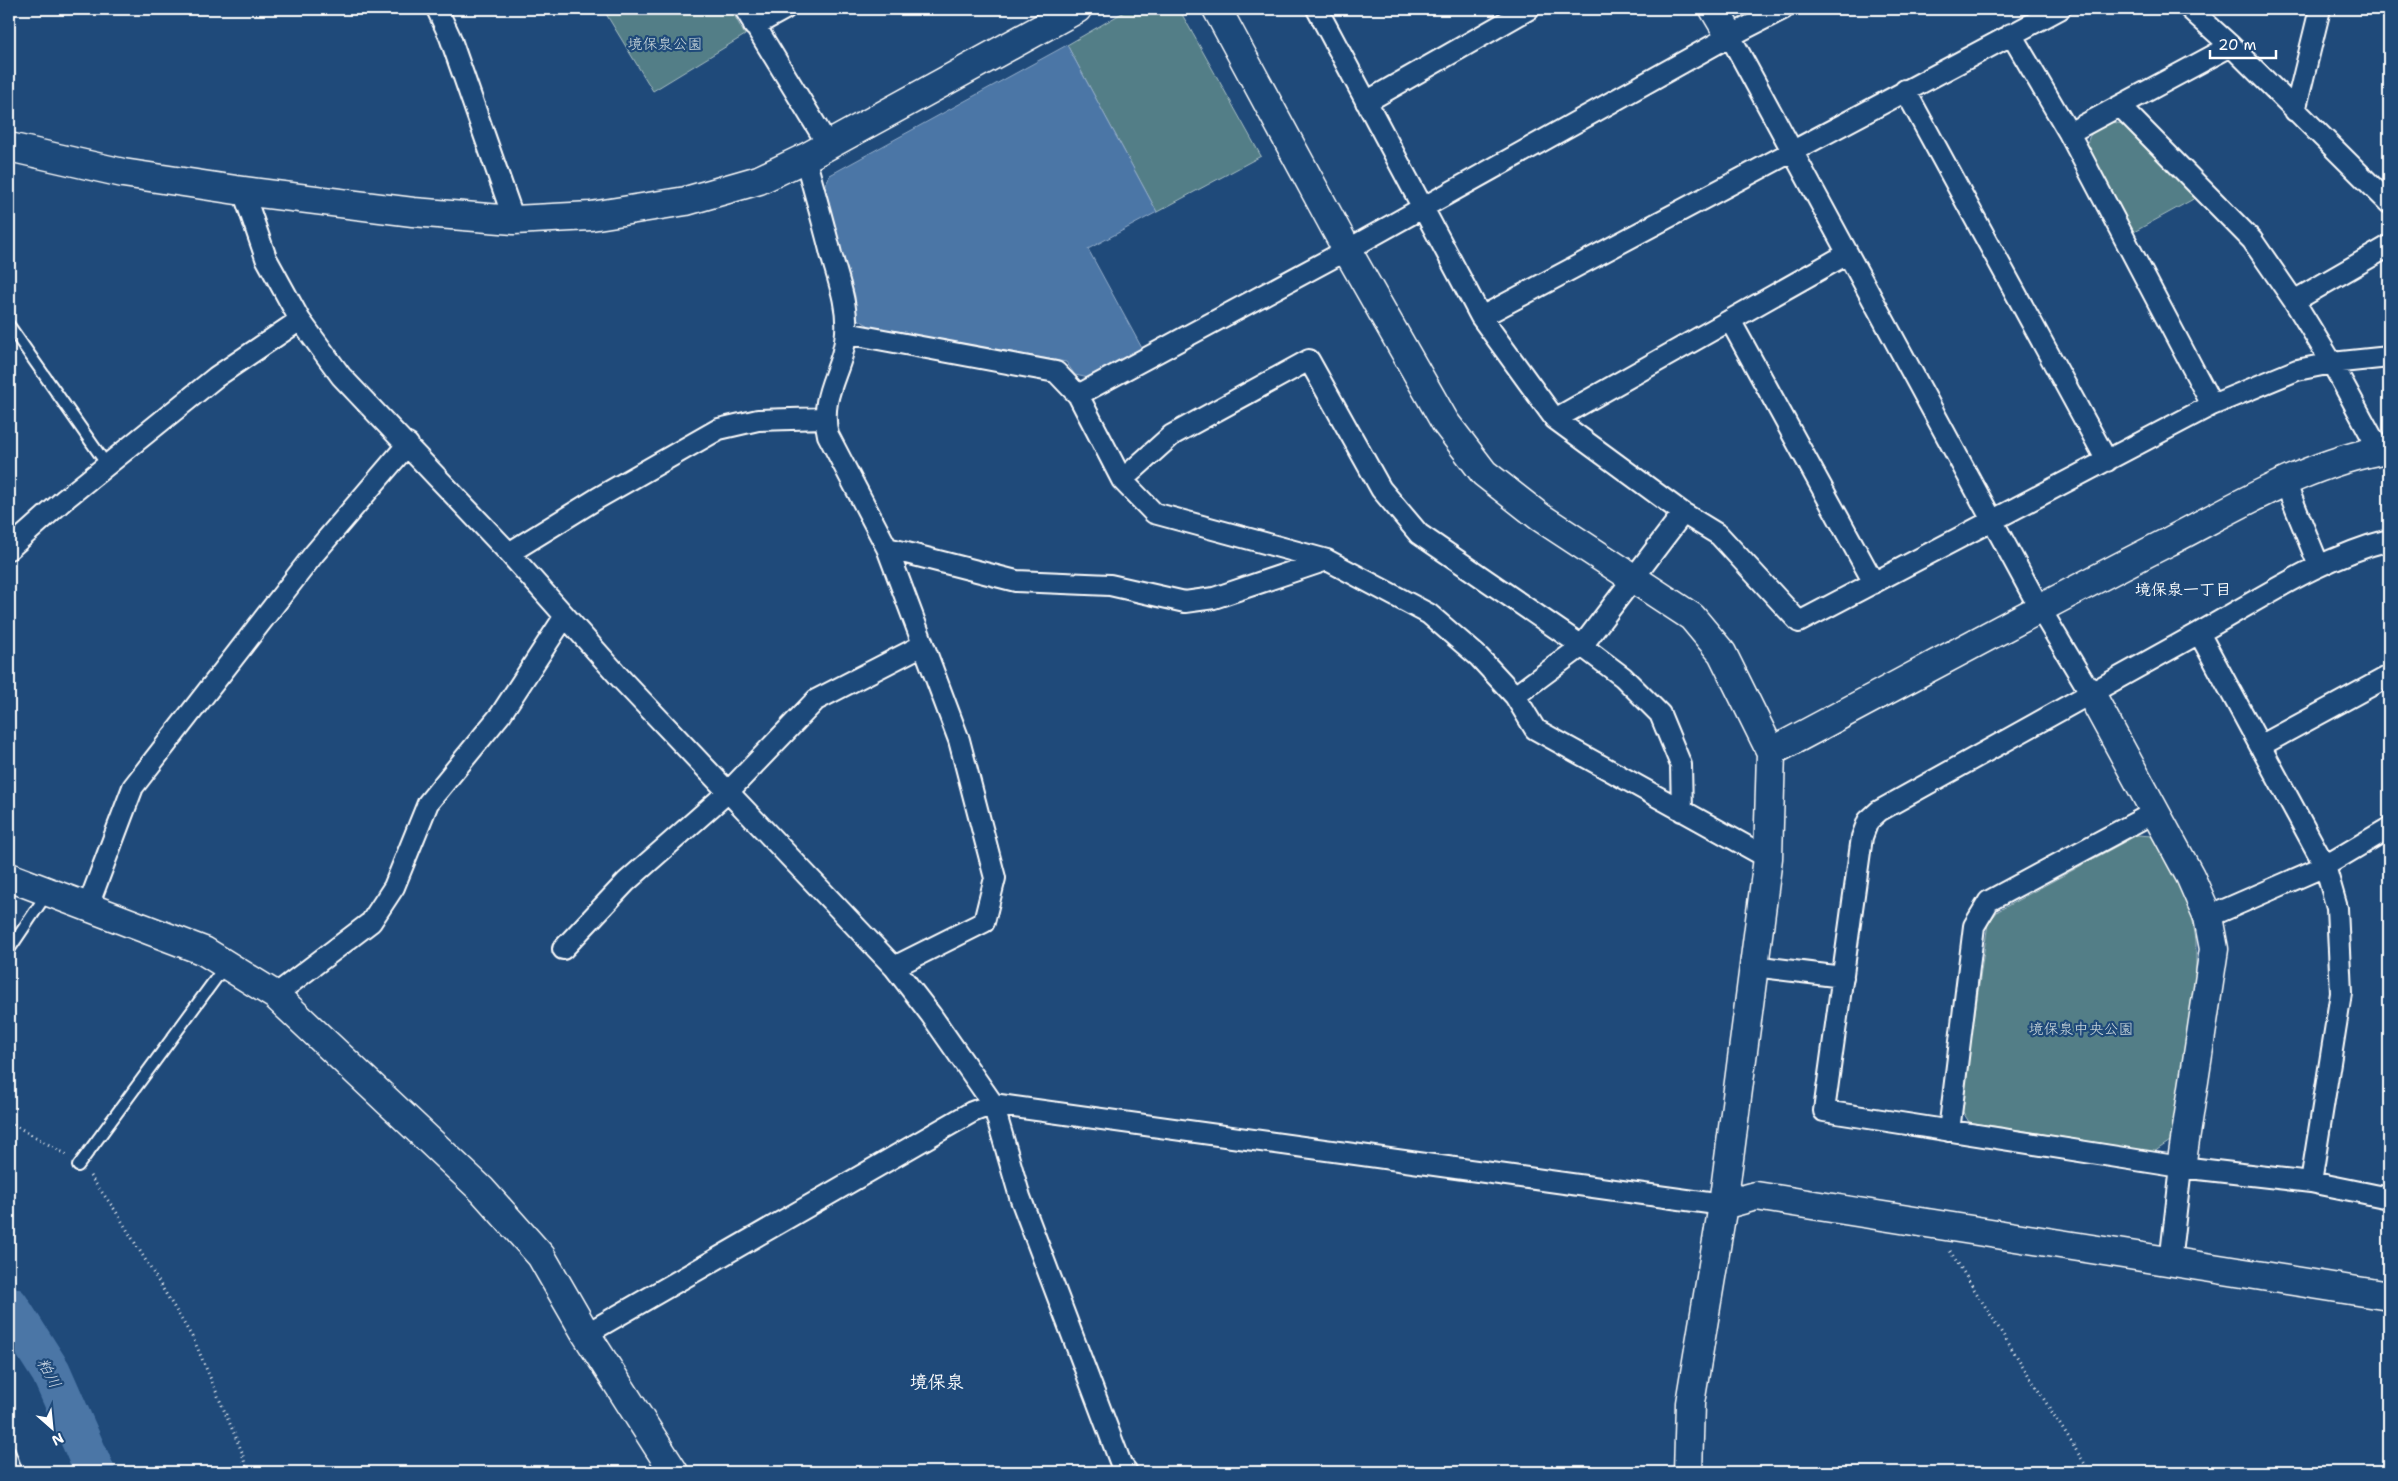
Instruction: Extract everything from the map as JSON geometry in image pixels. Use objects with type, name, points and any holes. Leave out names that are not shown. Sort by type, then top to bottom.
[{"type":"street","points":[[437,9],[450,37],[514,220]]},
{"type":"street","points":[[745,9],[816,152],[844,300],[846,333],[835,376],[826,399],[824,418],[828,435],[887,548],[959,740],[994,878],[984,922],[894,966]]},
{"type":"street","points":[[754,26],[786,9]]},
{"type":"street","points":[[9,146],[123,173],[243,191],[413,212],[514,220],[591,216],[686,201],[759,180],[816,152],[1077,9]]},
{"type":"street","points":[[1217,9],[1347,250],[1445,422],[1484,473],[1540,518],[1692,617],[1722,653],[1771,752],[1768,858],[1723,1205],[1690,1403],[1688,1472]]},
{"type":"street","points":[[1317,9],[1481,317],[1555,419],[1683,512],[1719,535],[1799,622],[2212,405],[2298,370],[2332,363],[2389,358]]},
{"type":"street","points":[[1366,102],[1529,9]]},
{"type":"street","points":[[1714,9],[1994,521],[2039,608],[2090,692],[2156,812],[2190,876],[2208,917],[2214,949],[2181,1166],[2170,1263]]},
{"type":"street","points":[[1078,394],[1347,250],[1730,36],[1783,9]]},
{"type":"street","points":[[1481,317],[1791,150],[2060,9]]},
{"type":"street","points":[[2190,9],[2231,46],[2389,203]]},
{"type":"street","points":[[2295,111],[2320,9]]},
{"type":"street","points":[[2011,34],[2069,133],[2212,405]]},
{"type":"street","points":[[2069,133],[2231,46]]},
{"type":"street","points":[[1905,90],[2107,461]]},
{"type":"street","points":[[1771,752],[1932,668],[2039,608],[2285,482],[2360,454],[2384,450],[2294,301],[2252,240],[2120,106]]},
{"type":"street","points":[[243,191],[266,258],[300,320],[341,376],[408,444],[509,553],[623,681],[894,966],[931,1015],[993,1104],[1020,1197],[1121,1464],[1127,1472]]},
{"type":"street","points":[[2294,301],[2389,246]]},
{"type":"street","points":[[1555,419],[1847,254]]},
{"type":"street","points":[[9,549],[107,464],[216,377],[300,320]]},
{"type":"street","points":[[1730,320],[1874,583]]},
{"type":"street","points":[[846,333],[1056,372],[1078,394],[1122,480],[1154,513],[1327,560],[1429,614],[1479,657],[1515,696],[1535,729],[1768,858]]},
{"type":"street","points":[[1122,480],[1172,435],[1309,360],[1380,489],[1419,534],[1623,676],[1660,714],[1681,765],[1682,811]]},
{"type":"street","points":[[509,553],[598,498],[719,429],[758,420],[824,418]]},
{"type":"street","points":[[88,906],[133,787],[314,554],[408,444]]},
{"type":"street","points":[[2285,482],[2320,566]]},
{"type":"street","points":[[1515,696],[1582,646],[1683,512]]},
{"type":"street","points":[[2389,540],[2362,546],[2320,566],[2090,692],[1879,811],[1868,821],[1862,837],[1824,1111],[2181,1166],[2311,1182],[2389,1198]]},
{"type":"street","points":[[887,548],[1016,581],[1110,584],[1185,602],[1214,598],[1327,560]]},
{"type":"street","points":[[275,995],[372,922],[394,887],[428,803],[501,714],[565,616]]},
{"type":"street","points":[[2199,633],[2325,866],[2337,908],[2341,993],[2311,1182]]},
{"type":"street","points":[[563,949],[626,882],[728,792],[816,700],[923,645]]},
{"type":"street","points":[[2260,746],[2389,676]]},
{"type":"street","points":[[1949,1130],[1974,926],[1989,901],[2156,812]]},
{"type":"street","points":[[2208,917],[2325,866],[2389,828]]},
{"type":"street","points":[[9,877],[204,951],[275,995],[482,1190],[542,1256],[586,1334],[674,1472]]},
{"type":"street","points":[[1753,966],[1843,977]]},
{"type":"street","points":[[586,1334],[972,1112],[993,1104],[1723,1205],[1756,1196],[1932,1222],[2170,1263],[2389,1296]]},
{"type":"lane","points":[[9,325],[107,464]]},
{"type":"lane","points":[[9,950],[49,891]]},
{"type":"lane","points":[[78,1166],[226,965]]},
{"type":"lane","points":[[9,1451],[17,1472]]},
{"type":"path","points":[[9,1122],[62,1151],[87,1173],[115,1210],[194,1340],[242,1452],[247,1472]]},
{"type":"path","points":[[1932,1222],[2090,1472]]},
{"type":"green space","name":"境保泉公園","points":[[603,9],[731,9],[745,35],[653,91]]},
{"type":"green space","points":[[1129,9],[1179,9],[1261,156],[1157,212],[1067,45]]},
{"type":"green space","points":[[2111,122],[2124,124],[2197,197],[2132,233],[2087,146],[2092,133]]},
{"type":"green space","name":"境保泉中央公園","points":[[2137,835],[2152,836],[2190,904],[2196,940],[2196,973],[2173,1139],[2154,1152],[1969,1122],[1961,1109],[1988,923],[1998,911]]},
{"type":"water","points":[[1067,45],[1157,212],[1088,249],[1143,350],[1089,378],[1075,375],[1066,362],[871,327],[856,318],[855,296],[823,189],[830,175]]},
{"type":"waterway","name":"粕川","points":[[9,1306],[51,1372],[95,1472]]},
{"type":"district","name":"境保泉一丁目","points":[[2183,589]]},
{"type":"district","name":"境保泉","points":[[937,1382]]}]
